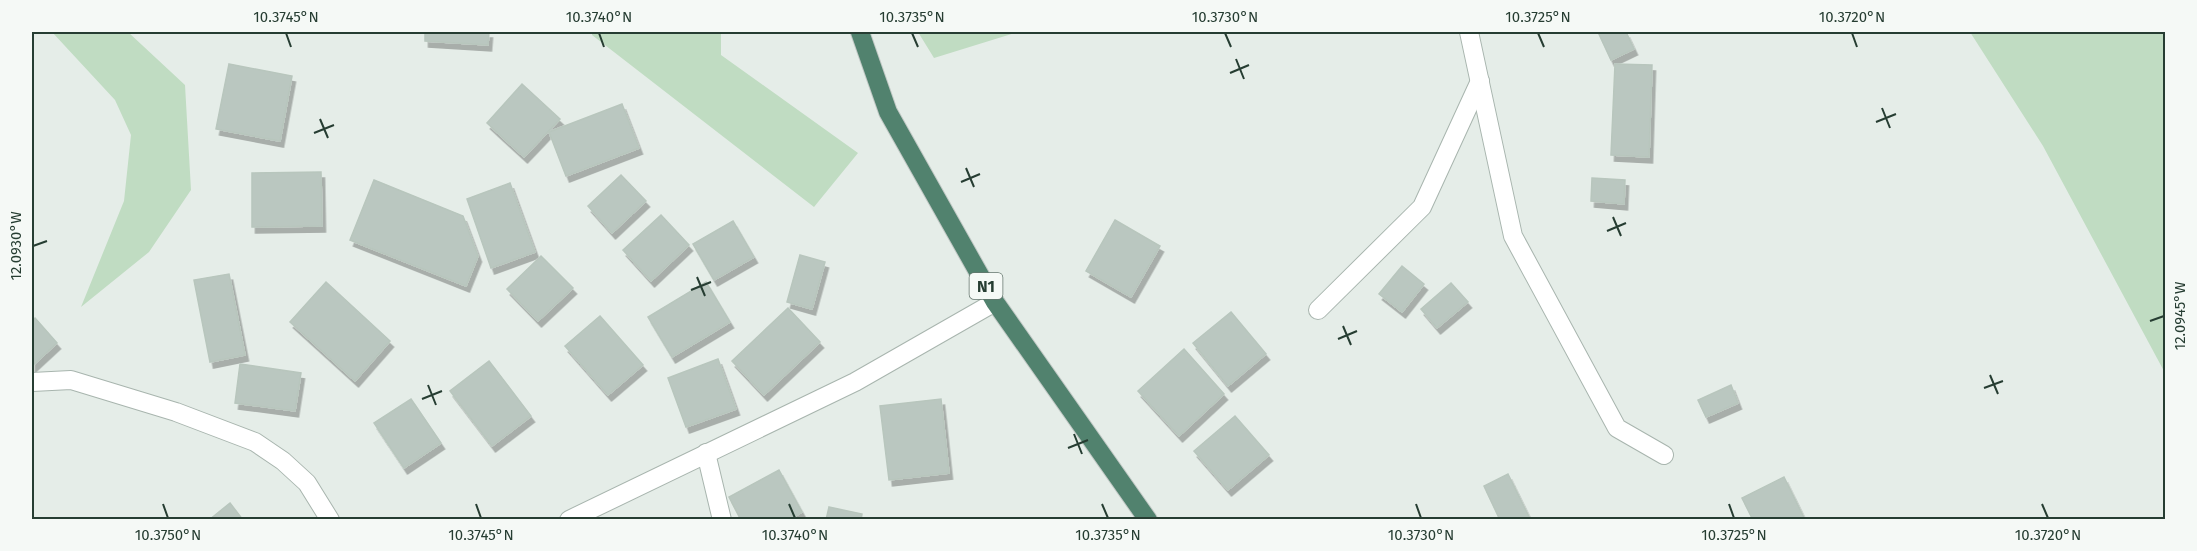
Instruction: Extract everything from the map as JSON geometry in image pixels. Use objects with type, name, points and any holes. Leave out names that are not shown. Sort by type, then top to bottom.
[{"type":"highway","name":"N1","points":[[860,32],[888,112],[995,302],[1148,519]]},
{"type":"street","points":[[1469,32],[1513,236],[1617,428],[1664,455]]},
{"type":"street","points":[[1318,310],[1422,207],[1479,81]]},
{"type":"street","points":[[569,519],[855,382],[995,302]]},
{"type":"street","points":[[32,382],[71,380],[176,412],[255,442],[283,461],[307,483],[330,519]]},
{"type":"street","points":[[706,453],[722,519]]},
{"type":"green space","points":[[52,32],[128,32],[185,85],[191,190],[149,252],[81,307],[124,201],[131,135],[115,100]]},
{"type":"green space","points":[[592,32],[721,32],[721,55],[858,153],[814,207],[592,35]]},
{"type":"green space","points":[[918,32],[1018,32],[934,58]]},
{"type":"green space","points":[[1970,32],[2165,32],[2165,373],[2043,146]]},
{"type":"building","points":[[425,32],[489,32],[488,45],[425,41]]},
{"type":"building","points":[[1598,32],[1626,32],[1634,49],[1611,60]]},
{"type":"building","points":[[229,64],[292,76],[280,141],[216,129]]},
{"type":"building","points":[[1615,64],[1652,65],[1649,157],[1611,155]]},
{"type":"building","points":[[522,84],[560,119],[524,157],[487,123]]},
{"type":"building","points":[[622,104],[639,148],[566,176],[549,132]]},
{"type":"building","points":[[321,172],[322,226],[252,227],[252,173]]},
{"type":"building","points":[[621,175],[646,201],[612,233],[588,206]]},
{"type":"building","points":[[1592,178],[1625,180],[1624,204],[1591,201]]},
{"type":"building","points":[[374,180],[463,216],[478,256],[466,286],[350,240]]},
{"type":"building","points":[[510,183],[535,252],[491,268],[467,199]]},
{"type":"building","points":[[661,215],[689,245],[651,281],[623,250]]},
{"type":"building","points":[[1115,220],[1160,246],[1131,297],[1086,271]]},
{"type":"building","points":[[733,221],[754,257],[714,280],[693,244]]},
{"type":"building","points":[[800,255],[825,262],[812,309],[787,302]]},
{"type":"building","points":[[541,256],[573,288],[538,321],[507,289]]},
{"type":"building","points":[[1402,266],[1424,284],[1402,312],[1379,294]]},
{"type":"building","points":[[229,274],[245,355],[210,362],[194,280]]},
{"type":"building","points":[[326,282],[390,341],[355,381],[290,322]]},
{"type":"building","points":[[706,282],[730,322],[672,357],[648,317]]},
{"type":"building","points":[[1451,283],[1468,302],[1437,328],[1421,309]]},
{"type":"building","points":[[788,308],[820,342],[764,395],[732,361]]},
{"type":"building","points":[[1231,312],[1266,354],[1228,386],[1193,343]]},
{"type":"building","points":[[600,316],[643,365],[608,395],[565,346]]},
{"type":"building","points":[[35,318],[57,343],[32,366],[32,321]]},
{"type":"building","points":[[1184,349],[1224,394],[1179,436],[1138,391]]},
{"type":"building","points":[[718,359],[736,409],[686,427],[668,378]]},
{"type":"building","points":[[489,361],[531,416],[492,446],[450,391]]},
{"type":"building","points":[[240,364],[301,373],[295,411],[235,403]]},
{"type":"building","points":[[1731,385],[1738,403],[1706,417],[1698,400]]},
{"type":"building","points":[[411,399],[441,443],[404,468],[374,423]]},
{"type":"building","points":[[941,399],[949,473],[889,480],[880,406]]},
{"type":"building","points":[[1235,416],[1269,455],[1228,490],[1194,451]]},
{"type":"building","points":[[779,470],[802,512],[789,520],[741,520],[729,497]]},
{"type":"building","points":[[1508,474],[1529,517],[1524,520],[1500,520],[1484,486]]},
{"type":"building","points":[[1784,477],[1805,520],[1753,520],[1742,498]]},
{"type":"building","points":[[230,503],[243,520],[209,520]]},
{"type":"building","points":[[829,507],[862,514],[861,520],[826,520]]}]
